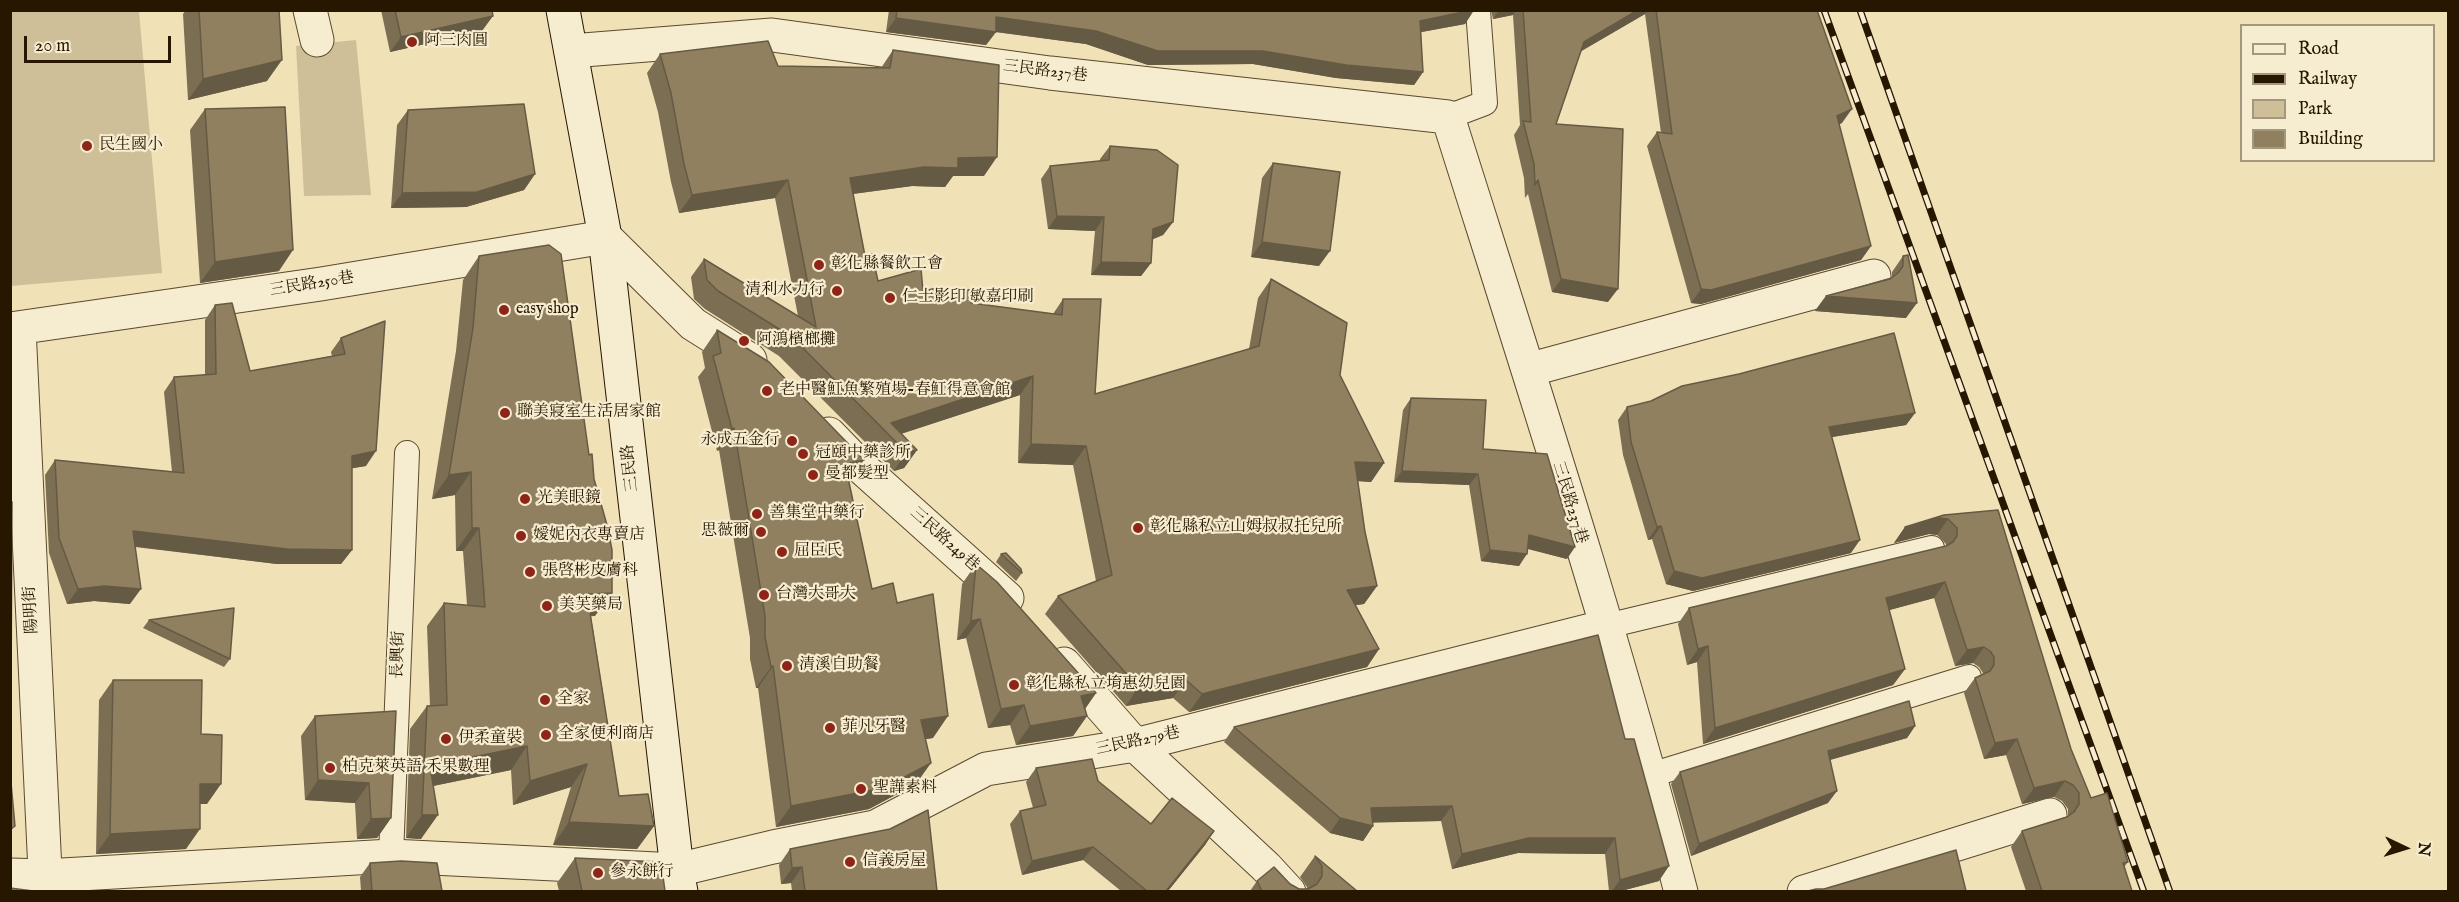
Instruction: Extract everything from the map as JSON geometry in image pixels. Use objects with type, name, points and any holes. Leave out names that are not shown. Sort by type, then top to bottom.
[{"type":"street","name":"三民路","points":[[563,10],[605,237],[679,881]]},
{"type":"street","name":"三民路237巷","points":[[571,51],[772,34],[1050,73],[1448,117],[1607,626],[1651,775],[1681,891]]},
{"type":"street","name":"三民路250巷","points":[[15,328],[321,284],[605,237]]},
{"type":"street","points":[[605,237],[693,324],[766,369],[774,377]]},
{"type":"street","points":[[1528,370],[1874,276]]},
{"type":"street","name":"陽明街","points":[[15,328],[45,884]]},
{"type":"street","name":"三民路249巷","points":[[805,410],[861,467],[997,588],[1135,745],[1289,891]]},
{"type":"street","name":"三民路279巷","points":[[679,881],[773,847],[875,827],[986,769],[1135,745],[1607,626]]},
{"type":"street","points":[[1804,891],[2050,815]]},
{"type":"street","points":[[10,875],[45,884],[391,856],[679,881]]},
{"type":"lane","name":"三民路237巷","points":[[1448,117],[1485,103],[1478,10]]},
{"type":"lane","name":"長興街","points":[[391,856],[407,453]]},
{"type":"lane","points":[[1607,626],[1932,548]]},
{"type":"lane","points":[[1651,775],[1969,677]]},
{"type":"green space","name":"民生國小","points":[[11,10],[139,11],[162,273],[11,286]]},
{"type":"green space","points":[[356,40],[371,195],[304,196],[296,46]]},
{"type":"building","points":[[199,10],[279,10],[282,60],[203,79]]},
{"type":"building","points":[[395,10],[492,10],[493,16],[401,37]]},
{"type":"building","points":[[897,10],[1473,10],[1420,21],[1423,72],[1346,65],[1263,51],[1158,51],[1096,31],[996,17],[996,32],[896,18]]},
{"type":"building","points":[[1523,10],[1638,10],[1584,42],[1556,124],[1623,129],[1618,289],[1561,279],[1538,180],[1535,185],[1534,164],[1523,121],[1531,122]]},
{"type":"building","points":[[1656,10],[1817,10],[1852,109],[1837,116],[1871,246],[1711,290],[1701,289],[1657,132],[1672,134]]},
{"type":"building","points":[[768,41],[778,66],[890,68],[893,50],[999,65],[997,157],[958,158],[958,168],[924,167],[850,178],[865,256],[872,254],[878,281],[921,269],[923,291],[937,288],[972,290],[971,303],[1062,315],[1063,299],[1101,299],[1095,394],[1259,346],[1271,279],[1347,323],[1340,375],[1384,463],[1355,462],[1365,532],[1377,586],[1347,590],[1379,649],[1202,694],[1186,680],[1138,687],[1058,596],[1112,575],[1086,446],[1031,444],[1033,376],[891,423],[917,450],[906,452],[792,337],[718,291],[707,280],[704,259],[816,327],[788,180],[692,195],[671,93],[660,54]]},
{"type":"building","points":[[524,104],[535,174],[477,192],[402,193],[408,110]]},
{"type":"building","points":[[285,107],[293,250],[215,262],[205,109]]},
{"type":"building","points":[[1110,146],[1157,150],[1178,165],[1173,222],[1153,229],[1151,263],[1101,262],[1104,217],[1057,216],[1050,166],[1109,160]]},
{"type":"building","points":[[1273,163],[1340,172],[1330,251],[1262,242]]},
{"type":"building","points":[[549,245],[561,254],[589,455],[592,454],[594,479],[612,550],[612,593],[587,594],[619,796],[648,794],[654,826],[569,822],[587,764],[530,781],[527,746],[430,766],[438,815],[422,815],[427,706],[447,705],[444,603],[485,607],[479,528],[472,528],[471,472],[449,475],[473,328],[479,256]]},
{"type":"building","points":[[1908,255],[1917,303],[1826,296],[1890,279],[1903,266],[1903,256]]},
{"type":"building","points":[[232,303],[250,371],[345,354],[341,338],[385,321],[376,451],[352,456],[352,550],[287,549],[133,531],[141,589],[104,586],[78,589],[59,538],[55,460],[184,473],[174,377],[216,374],[215,305]]},
{"type":"building","points":[[717,330],[769,362],[864,460],[845,464],[872,589],[893,583],[897,603],[933,594],[948,716],[921,720],[931,763],[884,788],[791,806],[773,666],[771,667],[765,637],[765,616],[734,428],[732,429],[713,356],[721,353]]},
{"type":"building","points":[[1894,333],[1915,413],[1829,427],[1860,540],[1702,578],[1674,571],[1661,526],[1657,527],[1631,442],[1627,407],[1651,401],[1682,386],[1739,374]]},
{"type":"building","points":[[1411,398],[1486,400],[1483,449],[1547,454],[1575,547],[1529,535],[1527,554],[1490,550],[1478,474],[1402,471]]},
{"type":"building","points":[[10,502],[12,502],[11,697],[10,697]]},
{"type":"building","points":[[1998,510],[2071,749],[2091,798],[2107,793],[2128,862],[2123,863],[2132,891],[2042,891],[2022,831],[2067,817],[2079,804],[2079,793],[2073,785],[2065,781],[2034,788],[2017,739],[1995,743],[1975,678],[1990,671],[1994,665],[1994,657],[1984,647],[1967,650],[1945,582],[1886,598],[1905,669],[1715,728],[1708,646],[1698,649],[1689,608],[1946,546],[1957,536],[1957,528],[1948,519],[1940,518],[1905,527],[1944,515]]},
{"type":"building","points":[[1006,553],[1021,569],[1022,573],[1001,554]]},
{"type":"building","points":[[976,564],[997,582],[1096,693],[1081,696],[1087,716],[1030,726],[1024,705],[1001,709],[980,619],[971,621]]},
{"type":"building","points":[[234,608],[230,659],[149,620]]},
{"type":"building","points":[[1598,635],[1625,739],[1634,739],[1669,866],[1620,880],[1615,838],[1529,838],[1462,854],[1452,806],[1371,808],[1373,826],[1340,818],[1234,727]]},
{"type":"building","points":[[113,680],[202,680],[201,734],[222,735],[221,784],[200,784],[200,829],[110,834]]},
{"type":"building","points":[[1909,701],[1915,726],[1828,751],[1837,791],[1699,844],[1680,772]]},
{"type":"building","points":[[396,711],[391,818],[371,819],[369,783],[318,780],[315,716]]},
{"type":"building","points":[[1092,759],[1098,781],[1151,824],[1172,798],[1214,831],[1166,891],[1147,891],[1093,847],[1032,861],[1020,811],[1046,805],[1036,768]]},
{"type":"building","points":[[10,772],[15,826],[10,830]]},
{"type":"building","points":[[928,810],[937,891],[805,891],[802,867],[792,868],[790,849],[890,829]]},
{"type":"building","points":[[1956,850],[1966,891],[1808,891],[1824,889]]},
{"type":"building","points":[[1315,856],[1357,891],[1262,891],[1257,881],[1274,867],[1290,884],[1299,889],[1308,889],[1317,884],[1322,876],[1322,866]]},
{"type":"building","points":[[575,858],[661,862],[665,891],[582,891]]},
{"type":"building","points":[[401,861],[437,863],[442,891],[372,891],[370,863]]},
{"type":"building","points":[[10,888],[33,891],[10,891]]},
{"type":"railway","points":[[1824,10],[2144,892]]},
{"type":"railway","points":[[1860,10],[2170,892]]},
{"type":"place","name":"阿三肉圓","points":[[412,42]]},
{"type":"place","name":"民生國小","points":[[87,146]]},
{"type":"place","name":"彰化縣餐飲工會","points":[[819,265]]},
{"type":"place","name":"清利水力行","points":[[837,291]]},
{"type":"place","name":"仁士影印 敏嘉印刷","points":[[890,298]]},
{"type":"place","name":"easy shop","points":[[504,310]]},
{"type":"place","name":"阿鴻檳榔攤","points":[[744,341]]},
{"type":"place","name":"老中醫魟魚繁殖場-春魟得意會館","points":[[767,391]]},
{"type":"place","name":"聯美寢室生活居家館","points":[[505,413]]},
{"type":"place","name":"永成五金行","points":[[792,441]]},
{"type":"place","name":"冠頤中藥診所","points":[[803,454]]},
{"type":"place","name":"曼都髮型","points":[[813,475]]},
{"type":"place","name":"光美眼鏡","points":[[525,499]]},
{"type":"place","name":"善集堂中藥行","points":[[757,514]]},
{"type":"place","name":"彰化縣私立山姆叔叔托兒所","points":[[1138,528]]},
{"type":"place","name":"思薇爾","points":[[761,532]]},
{"type":"place","name":"嬡妮內衣專賣店","points":[[521,536]]},
{"type":"place","name":"屈臣氏","points":[[782,552]]},
{"type":"place","name":"張啓彬皮膚科","points":[[530,572]]},
{"type":"place","name":"台灣大哥大","points":[[764,595]]},
{"type":"place","name":"美芙藥局","points":[[547,606]]},
{"type":"place","name":"清溪自助餐","points":[[787,666]]},
{"type":"place","name":"彰化縣私立堉惠幼兒園","points":[[1014,685]]},
{"type":"place","name":"全家","points":[[545,700]]},
{"type":"place","name":"菲凡牙醫","points":[[830,728]]},
{"type":"place","name":"全家便利商店","points":[[546,735]]},
{"type":"place","name":"伊柔童裝","points":[[446,739]]},
{"type":"place","name":"柏克萊英語 禾果數理","points":[[330,768]]},
{"type":"place","name":"聖譁素料","points":[[861,789]]},
{"type":"place","name":"信義房屋","points":[[850,862]]},
{"type":"place","name":"參永餅行","points":[[598,873]]}]
